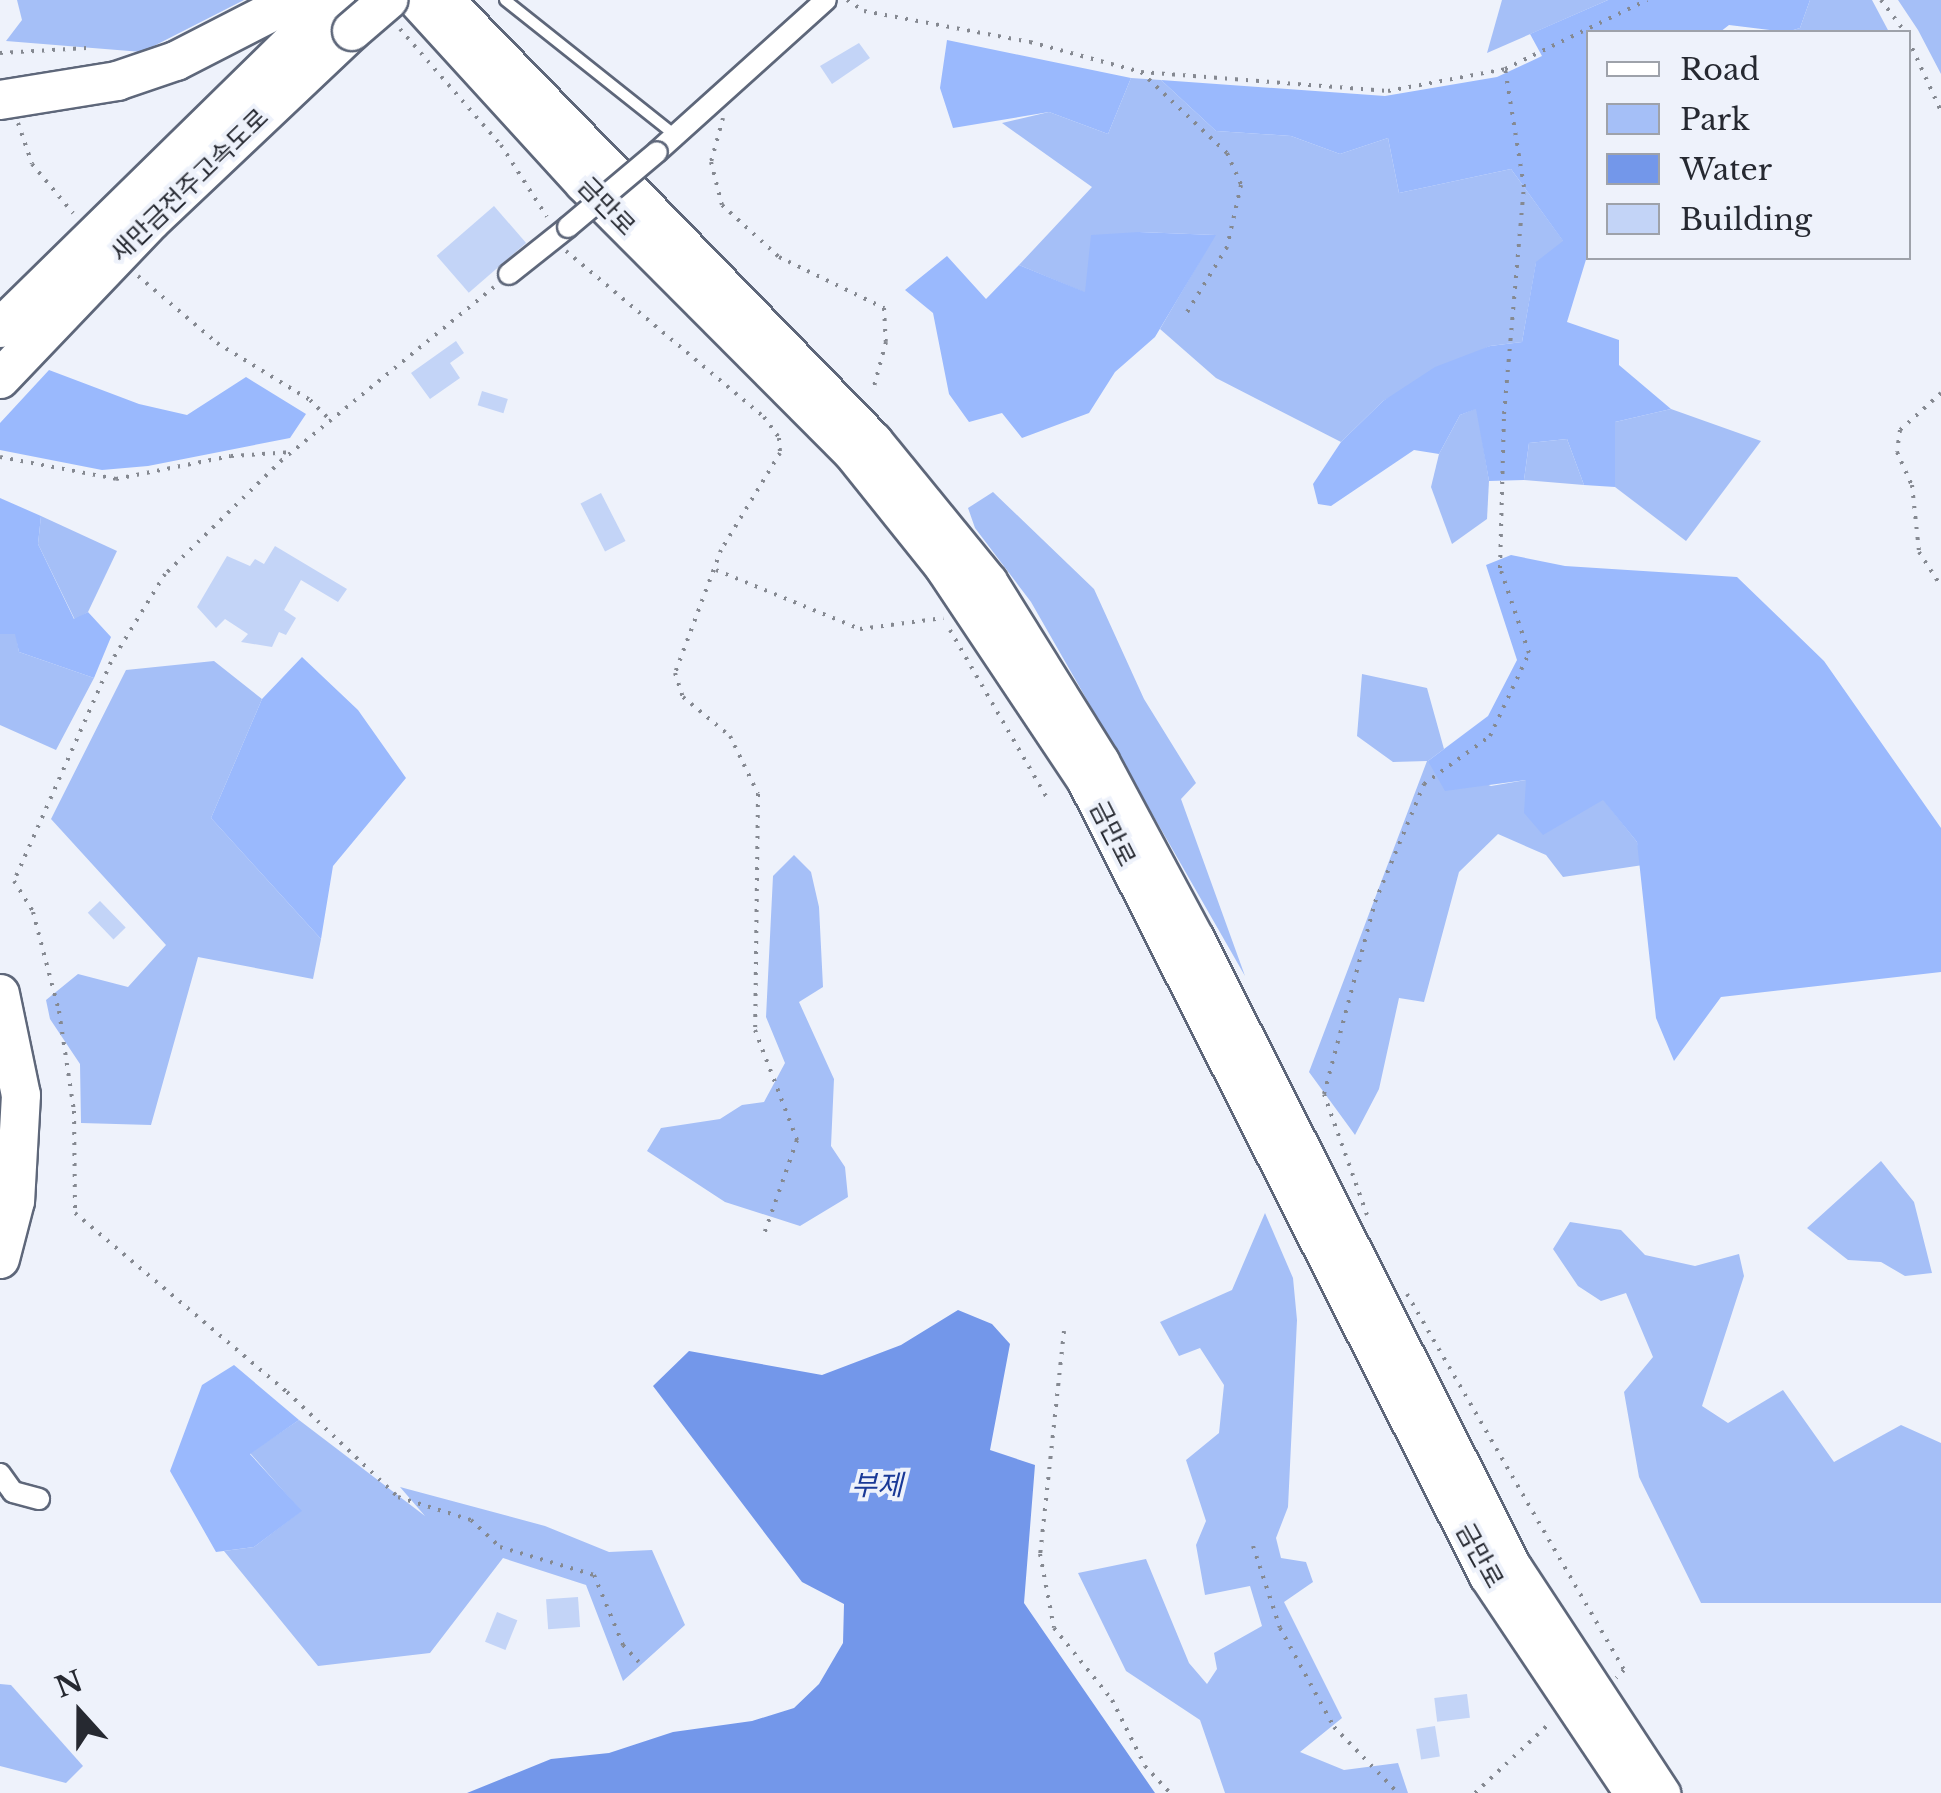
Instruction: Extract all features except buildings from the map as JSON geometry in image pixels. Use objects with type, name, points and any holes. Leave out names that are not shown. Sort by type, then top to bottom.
[{"type":"highway","name":"금만로","points":[[446,0],[874,440],[989,581],[1101,760],[1514,1566],[1662,1793]]},
{"type":"highway","points":[[11,95],[118,81],[176,61],[279,8],[332,15]]},
{"type":"highway","name":"금만로","points":[[400,9],[583,184],[851,453],[944,568],[1086,781],[1488,1576],[1632,1793]]},
{"type":"highway","name":"새만금전주고속도로","points":[[0,328],[332,15],[400,9]]},
{"type":"highway","name":"새만금전주고속도로","points":[[0,380],[151,221],[332,15]]},
{"type":"highway","points":[[0,994],[22,1095],[22,1149],[0,1258]]},
{"type":"street","points":[[509,274],[658,152],[826,0]]},
{"type":"street","points":[[0,1474],[13,1492],[40,1498]]},
{"type":"lane","points":[[505,0],[676,136]]},
{"type":"path","points":[[847,0],[864,11],[1030,42],[1142,72],[1388,90],[1504,70],[1647,0]]},
{"type":"path","points":[[1881,0],[1904,30]]},
{"type":"path","points":[[400,9],[502,145],[561,232],[764,418],[779,438],[780,454],[716,570],[675,673],[683,697],[730,736],[758,794],[755,1030],[797,1140],[764,1234]]},
{"type":"path","points":[[1911,46],[1941,111]]},
{"type":"path","points":[[0,53],[88,48]]},
{"type":"path","points":[[16,54],[11,95],[32,164],[73,213]]},
{"type":"path","points":[[1370,1222],[1324,1094],[1376,902],[1424,784],[1490,736],[1529,653],[1500,568],[1504,414],[1524,187],[1504,70]]},
{"type":"path","points":[[1142,72],[1228,153],[1241,185],[1227,247],[1186,314]]},
{"type":"path","points":[[733,85],[710,162],[722,205],[778,257],[884,308],[886,342],[873,390]]},
{"type":"path","points":[[509,274],[293,452],[165,574],[111,662],[14,881],[32,912],[59,1011],[74,1111],[75,1213],[287,1392],[398,1497],[471,1520],[500,1547],[594,1575],[623,1645],[640,1662]]},
{"type":"path","points":[[138,276],[218,343],[310,400],[332,422]]},
{"type":"path","points":[[1941,392],[1900,430],[1897,452],[1912,486],[1919,552],[1941,586]]},
{"type":"path","points":[[0,457],[116,479],[231,456],[293,452]]},
{"type":"path","points":[[716,570],[833,624],[860,629],[943,618],[1046,796]]},
{"type":"path","points":[[1404,1289],[1624,1670],[1609,1686]]},
{"type":"path","points":[[1064,1330],[1040,1554],[1054,1628],[1112,1700],[1144,1766],[1170,1793]]},
{"type":"path","points":[[1253,1546],[1280,1628],[1334,1726],[1398,1793]]},
{"type":"path","points":[[1474,1793],[1552,1722]]},
{"type":"green space","points":[[17,0],[244,0],[142,52],[6,41],[22,20]]},
{"type":"green space","points":[[1502,0],[1608,0],[1487,53]]},
{"type":"green space","points":[[1810,0],[1872,0],[1888,30],[1794,30],[1800,28]]},
{"type":"green space","points":[[1898,0],[1941,0],[1941,74],[1918,30]]},
{"type":"green space","points":[[1131,78],[1161,80],[1216,131],[1291,136],[1340,154],[1388,138],[1399,193],[1511,169],[1564,242],[1536,263],[1522,342],[1490,346],[1383,401],[1341,442],[1216,378],[1160,329],[1215,235],[1139,232],[1086,293],[1019,265],[1092,187],[1002,123],[1049,112],[1108,134]]},
{"type":"green space","points":[[1477,408],[1489,481],[1487,519],[1452,544],[1431,487],[1439,454],[1460,415]]},
{"type":"green space","points":[[1671,409],[1761,441],[1686,541],[1615,487],[1615,422]]},
{"type":"green space","points":[[1567,439],[1584,485],[1524,480],[1529,443]]},
{"type":"green space","points":[[993,492],[1094,589],[1144,699],[1196,783],[1181,799],[1245,976],[1031,602],[975,528],[968,508]]},
{"type":"green space","points":[[41,516],[117,551],[88,612],[75,620],[38,544]]},
{"type":"green space","points":[[0,634],[16,634],[19,652],[94,678],[56,750],[0,725]]},
{"type":"green space","points":[[214,661],[262,699],[211,818],[321,939],[313,979],[198,957],[151,1125],[81,1123],[80,1064],[50,1019],[46,1000],[78,974],[128,987],[166,945],[51,819],[126,670]]},
{"type":"green space","points":[[1362,674],[1427,688],[1444,749],[1428,761],[1491,786],[1526,780],[1603,799],[1637,842],[1643,865],[1563,877],[1546,855],[1498,834],[1459,872],[1424,1002],[1399,998],[1379,1089],[1355,1135],[1309,1072],[1427,761],[1393,762],[1357,736]]},
{"type":"green space","points":[[794,855],[811,872],[819,907],[823,987],[799,1002],[834,1079],[831,1146],[845,1167],[848,1197],[800,1226],[725,1202],[647,1151],[661,1128],[720,1119],[742,1105],[764,1102],[785,1063],[766,1017],[773,876]]},
{"type":"green space","points":[[1881,1161],[1914,1202],[1932,1273],[1905,1276],[1881,1262],[1848,1260],[1807,1228]]},
{"type":"green space","points":[[1265,1213],[1293,1278],[1297,1320],[1288,1507],[1276,1538],[1281,1558],[1306,1562],[1313,1582],[1284,1602],[1342,1718],[1300,1752],[1344,1770],[1398,1763],[1408,1793],[1225,1793],[1200,1720],[1126,1671],[1078,1573],[1146,1559],[1189,1663],[1207,1684],[1217,1669],[1214,1653],[1262,1626],[1250,1586],[1205,1595],[1196,1545],[1206,1521],[1186,1460],[1219,1433],[1224,1385],[1200,1348],[1179,1356],[1160,1322],[1232,1290]]},
{"type":"green space","points":[[1570,1222],[1621,1230],[1645,1255],[1695,1266],[1739,1254],[1744,1276],[1702,1406],[1728,1423],[1783,1390],[1834,1462],[1901,1425],[1941,1443],[1941,1603],[1701,1603],[1639,1477],[1624,1392],[1653,1357],[1626,1293],[1601,1301],[1578,1286],[1553,1249]]},
{"type":"green space","points":[[299,1420],[425,1516],[400,1487],[545,1526],[609,1552],[652,1550],[685,1625],[623,1681],[586,1585],[503,1558],[430,1653],[318,1666],[224,1551],[254,1547],[301,1511],[250,1453]]},
{"type":"green space","points":[[0,1684],[11,1685],[83,1766],[66,1783],[0,1766]]},
{"type":"shaded area","points":[[1608,0],[1810,0],[1800,28],[1794,30],[1729,25],[1723,30],[1586,30],[1586,260],[1567,322],[1619,340],[1619,365],[1671,409],[1615,422],[1615,487],[1584,485],[1567,439],[1529,443],[1524,480],[1489,481],[1476,409],[1460,415],[1439,454],[1414,450],[1331,506],[1318,504],[1313,484],[1341,442],[1383,401],[1435,367],[1490,346],[1522,342],[1536,262],[1563,241],[1511,169],[1399,193],[1388,138],[1340,154],[1291,136],[1216,131],[1161,80],[1385,96],[1497,77],[1542,56],[1530,34]]},
{"type":"shaded area","points":[[947,40],[1131,78],[1108,134],[1049,112],[953,128],[940,88]]},
{"type":"shaded area","points":[[1091,235],[1216,235],[1155,337],[1115,372],[1089,413],[1022,438],[1002,413],[969,422],[949,394],[933,313],[905,290],[947,256],[986,299],[1019,265],[1085,292]]},
{"type":"shaded area","points":[[49,370],[139,404],[187,415],[246,377],[306,414],[290,438],[148,466],[102,470],[0,450],[0,423]]},
{"type":"shaded area","points":[[0,498],[41,516],[38,544],[74,619],[88,612],[111,637],[94,678],[19,652],[15,634],[0,634]]},
{"type":"shaded area","points":[[1511,555],[1565,566],[1737,577],[1824,661],[1941,828],[1941,972],[1721,997],[1674,1061],[1656,1018],[1637,842],[1603,800],[1543,835],[1524,813],[1526,780],[1445,791],[1428,761],[1488,716],[1517,660],[1486,565]]},
{"type":"shaded area","points":[[302,657],[358,710],[406,778],[333,866],[321,939],[211,818],[262,699]]},
{"type":"shaded area","points":[[234,1365],[299,1420],[250,1454],[302,1511],[254,1547],[216,1552],[170,1471],[202,1385]]},
{"type":"water","name":"부제","points":[[958,1310],[992,1324],[1010,1344],[990,1450],[1035,1465],[1024,1603],[1155,1793],[467,1793],[551,1759],[609,1753],[673,1732],[752,1721],[794,1708],[819,1684],[843,1643],[844,1604],[802,1582],[653,1386],[689,1351],[822,1375],[901,1345]]}]
